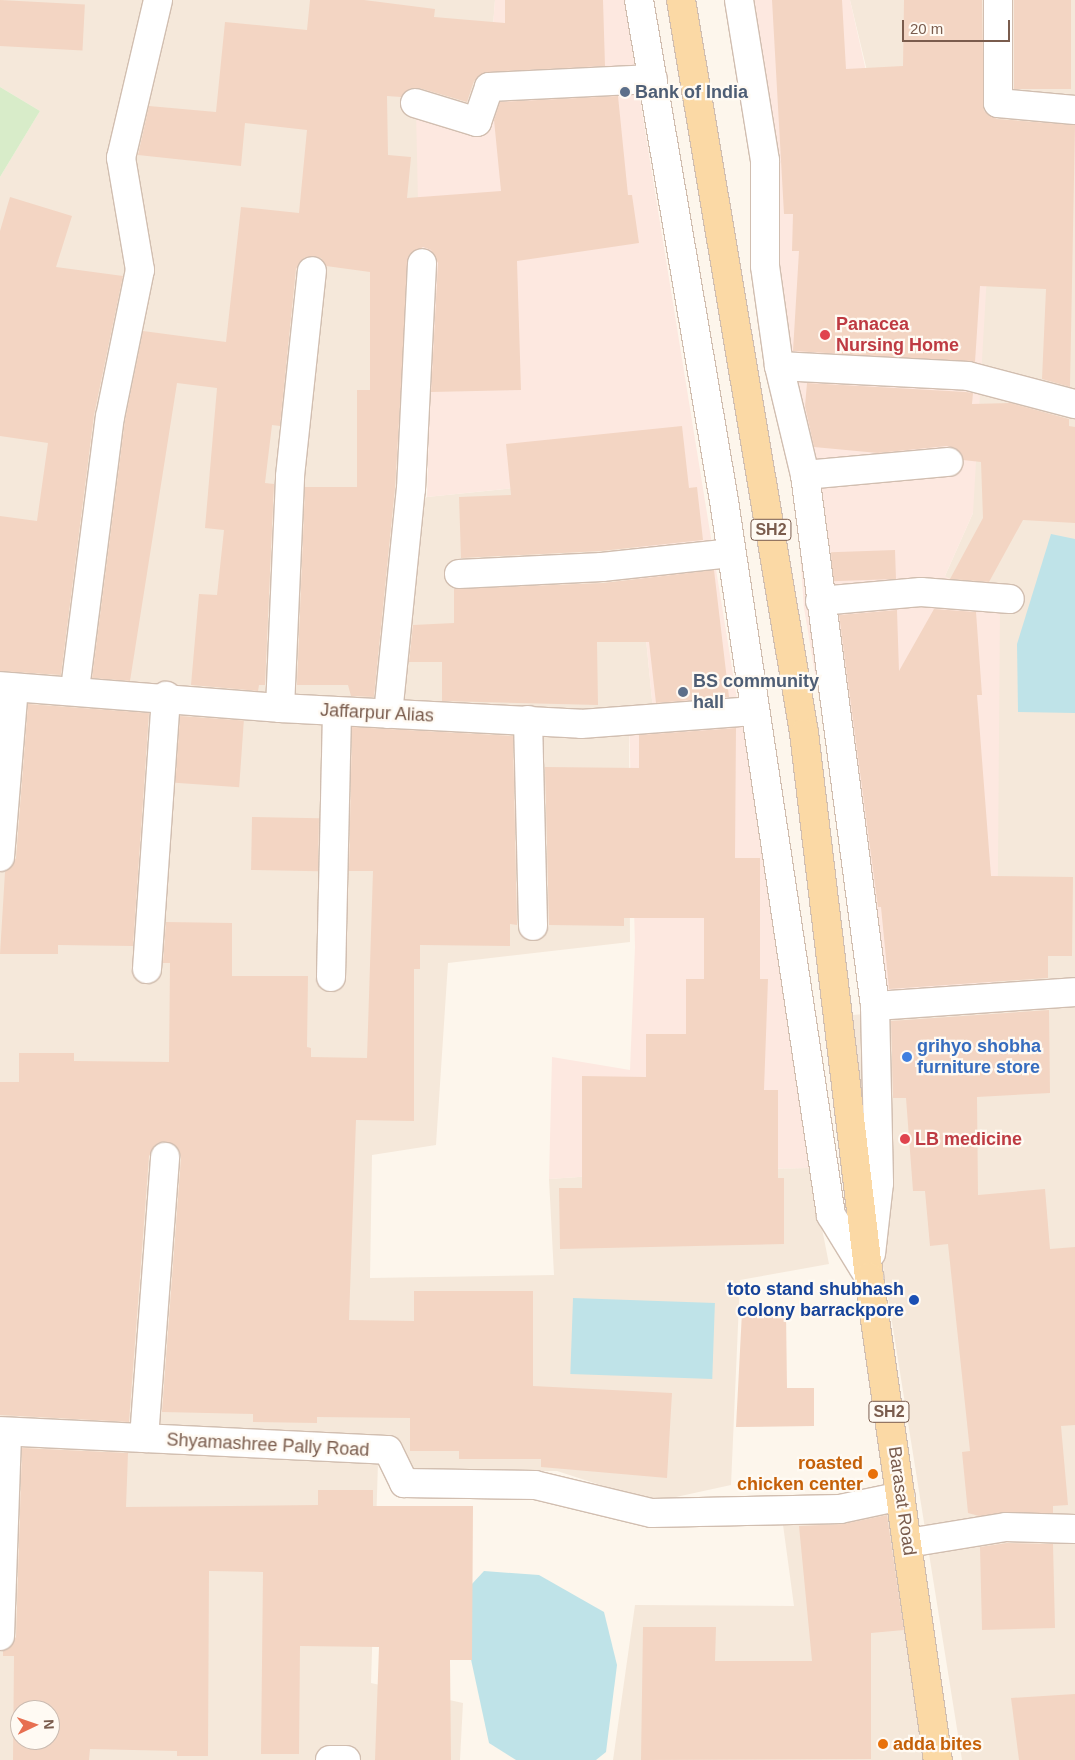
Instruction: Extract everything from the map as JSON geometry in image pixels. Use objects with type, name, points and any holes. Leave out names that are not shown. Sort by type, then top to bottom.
[{"type":"main road","name":"Barasat Road","points":[[681,0],[804,733],[845,1063],[869,1277],[938,1760]]},
{"type":"street","points":[[75,689],[110,417],[140,270],[121,158],[158,0]]},
{"type":"street","points":[[640,0],[730,553],[831,1216],[869,1277]]},
{"type":"street","points":[[739,0],[765,161],[765,266],[779,366],[805,475],[874,1006],[879,1183],[869,1277]]},
{"type":"street","points":[[998,0],[998,103],[1075,110]]},
{"type":"street","points":[[415,102],[477,122],[489,86],[654,79]]},
{"type":"street","points":[[388,714],[411,489],[422,263]]},
{"type":"street","points":[[280,708],[290,476],[312,271]]},
{"type":"street","points":[[779,366],[968,376],[1075,404]]},
{"type":"street","points":[[805,475],[948,462]]},
{"type":"street","points":[[460,574],[602,568],[730,553]]},
{"type":"street","points":[[820,601],[921,592],[1010,599]]},
{"type":"street","points":[[0,857],[7,687]]},
{"type":"street","name":"Jaffarpur Alias","points":[[7,687],[75,689],[337,712],[581,724],[754,711]]},
{"type":"street","points":[[147,969],[166,696]]},
{"type":"street","points":[[331,977],[337,712]]},
{"type":"street","points":[[528,720],[533,926]]},
{"type":"street","points":[[874,1006],[1075,992]]},
{"type":"street","points":[[144,1438],[165,1157]]},
{"type":"street","points":[[0,1636],[3,1432]]},
{"type":"street","name":"Shyamashree Pally Road","points":[[3,1432],[388,1450],[404,1483],[534,1485],[652,1513],[840,1509],[901,1496]]},
{"type":"street","points":[[908,1543],[1006,1527],[1075,1529]]},
{"type":"street","points":[[330,1760],[346,1760]]},
{"type":"shaded area","points":[[0,0],[495,0],[485,129],[419,248],[414,505],[427,497],[630,476],[653,710],[629,718],[630,942],[448,963],[436,1145],[372,1155],[370,1278],[554,1275],[549,1179],[682,1170],[810,1168],[829,1264],[740,1280],[731,1485],[653,1502],[557,1471],[412,1472],[392,1436],[0,1417],[0,177],[40,111],[0,87]]},
{"type":"shaded area","points":[[495,0],[624,0],[737,699],[653,710],[630,476],[427,497],[434,255],[419,248],[416,110],[485,128]]},
{"type":"shaded area","points":[[748,0],[850,0],[878,124],[995,138],[973,513],[945,576],[1000,607],[997,992],[870,1003],[804,608],[771,159]]},
{"type":"shaded area","points":[[850,0],[1075,0],[1075,982],[997,992],[995,895],[945,576],[973,513]]},
{"type":"shaded area","points":[[745,715],[810,1168],[682,1170],[549,1179],[552,1057],[630,1070],[635,947],[629,718]]},
{"type":"shaded area","points":[[1075,993],[1075,1760],[962,1760],[843,1016]]},
{"type":"shaded area","points":[[0,1442],[378,1463],[371,1683],[463,1703],[460,1760],[0,1760]]},
{"type":"shaded area","points":[[888,1500],[939,1760],[613,1760],[635,1605],[794,1606],[781,1510]]},
{"type":"green space","points":[[0,87],[40,111],[0,177]]},
{"type":"water","points":[[1051,534],[1075,539],[1075,713],[1018,712],[1017,644]]},
{"type":"water","points":[[573,1298],[715,1303],[712,1379],[570,1374]]},
{"type":"water","points":[[484,1571],[539,1575],[604,1612],[617,1665],[606,1752],[596,1760],[516,1760],[489,1743],[458,1599]]},
{"type":"building","points":[[0,0],[85,4],[82,50],[0,46]]},
{"type":"building","points":[[310,0],[364,0],[435,9],[434,17],[505,23],[505,0],[603,0],[605,66],[488,72],[474,81],[467,102],[419,88],[411,88],[401,97],[387,96],[388,155],[411,157],[407,198],[501,191],[494,120],[500,102],[618,96],[628,195],[632,195],[639,243],[517,261],[521,390],[431,392],[438,263],[431,250],[423,247],[409,255],[395,488],[374,697],[351,696],[348,685],[297,685],[305,487],[357,487],[357,390],[370,390],[370,272],[326,266],[321,258],[305,257],[296,269],[280,426],[272,425],[265,483],[274,484],[265,685],[259,685],[258,691],[191,685],[199,594],[217,595],[224,530],[205,528],[217,388],[177,383],[130,681],[92,678],[125,420],[143,331],[226,342],[241,207],[299,213],[307,130],[245,123],[241,166],[138,155],[149,106],[216,112],[225,22],[307,30]]},
{"type":"building","points":[[772,0],[842,0],[846,69],[903,66],[904,0],[982,0],[984,111],[997,119],[1075,125],[1070,387],[1042,379],[1046,289],[980,286],[975,362],[793,351],[799,251],[792,251],[793,214],[784,214]]},
{"type":"building","points":[[1014,0],[1071,0],[1071,89],[1014,89]]},
{"type":"building","points":[[10,197],[72,216],[56,267],[123,276],[94,415],[61,675],[0,671],[0,516],[37,521],[48,443],[0,436],[0,231]]},
{"type":"building","points":[[807,383],[966,392],[973,393],[972,404],[1011,403],[1069,419],[1069,426],[1075,427],[1075,523],[1023,520],[989,582],[950,579],[983,518],[981,462],[963,460],[955,448],[947,446],[878,453],[814,447],[805,406]]},
{"type":"building","points":[[682,426],[689,488],[697,487],[703,540],[601,551],[461,558],[459,497],[511,495],[506,444]]},
{"type":"building","points":[[895,550],[896,579],[832,581],[831,552]]},
{"type":"building","points":[[714,570],[729,697],[656,703],[649,642],[597,642],[598,705],[442,701],[442,662],[409,662],[413,625],[454,623],[454,589],[603,583]]},
{"type":"building","points":[[934,609],[976,612],[982,695],[977,695],[991,876],[1073,877],[1072,956],[1048,956],[1048,978],[889,989],[881,907],[878,907],[839,615],[897,610],[899,671]]},
{"type":"building","points":[[28,704],[149,713],[133,946],[58,945],[58,954],[0,954],[5,872],[16,858]]},
{"type":"building","points":[[180,716],[244,720],[239,787],[175,783]]},
{"type":"building","points":[[352,727],[513,736],[517,925],[510,924],[510,946],[420,945],[420,969],[414,969],[414,1121],[356,1120],[349,1320],[414,1321],[414,1291],[533,1291],[533,1386],[672,1393],[667,1478],[541,1467],[541,1459],[459,1459],[459,1451],[410,1451],[410,1418],[317,1417],[317,1423],[253,1422],[253,1414],[162,1412],[181,1158],[179,1150],[167,1142],[158,1143],[149,1156],[129,1422],[0,1415],[0,1082],[19,1082],[19,1053],[74,1053],[74,1061],[169,1062],[170,963],[163,963],[166,922],[232,923],[232,976],[308,976],[307,1047],[311,1048],[311,1057],[367,1058],[373,871],[349,871]]},
{"type":"building","points":[[736,728],[735,858],[760,858],[760,979],[768,979],[764,1090],[778,1090],[778,1178],[784,1178],[784,1244],[560,1249],[559,1188],[582,1188],[582,1076],[646,1077],[646,1034],[686,1034],[686,979],[704,979],[704,918],[624,918],[624,926],[549,925],[545,767],[639,768],[639,735]]},
{"type":"building","points":[[252,817],[319,818],[318,871],[251,870]]},
{"type":"building","points":[[1049,1010],[1050,1093],[977,1097],[978,1195],[1045,1189],[1050,1249],[1075,1247],[1075,1425],[1061,1426],[1068,1505],[1053,1506],[1053,1513],[979,1516],[968,1513],[962,1452],[970,1451],[948,1244],[930,1246],[925,1191],[913,1191],[906,1098],[893,1098],[891,1021]]},
{"type":"building","points":[[742,1312],[786,1312],[787,1388],[814,1388],[814,1426],[736,1427]]},
{"type":"building","points":[[22,1448],[128,1453],[126,1507],[318,1505],[318,1490],[373,1490],[373,1506],[473,1506],[472,1660],[450,1660],[451,1760],[375,1760],[379,1647],[300,1646],[299,1754],[261,1754],[263,1572],[209,1571],[208,1756],[177,1756],[177,1751],[90,1749],[89,1760],[13,1760],[13,1750],[60,1750],[60,1700],[14,1700],[14,1656],[3,1656],[3,1651],[16,1637]]},
{"type":"building","points":[[887,1515],[904,1630],[871,1633],[871,1759],[641,1760],[643,1627],[716,1627],[715,1661],[812,1661],[799,1526],[843,1524]]},
{"type":"building","points":[[1007,1543],[1053,1544],[1055,1628],[982,1630],[980,1547]]},
{"type":"building","points":[[1075,1694],[1075,1760],[1019,1760],[1011,1698]]},
{"type":"place","name":"Bank of India","points":[[625,92]]},
{"type":"place","name":"Panacea Nursing Home","points":[[825,335]]},
{"type":"place","name":"BS community hall","points":[[683,692]]},
{"type":"place","name":"grihyo shobha furniture store","points":[[907,1057]]},
{"type":"place","name":"LB medicine","points":[[905,1139]]},
{"type":"place","name":"toto stand shubhash colony barrackpore","points":[[914,1300]]},
{"type":"place","name":"roasted chicken center","points":[[873,1474]]},
{"type":"place","name":"adda bites","points":[[883,1744]]}]
